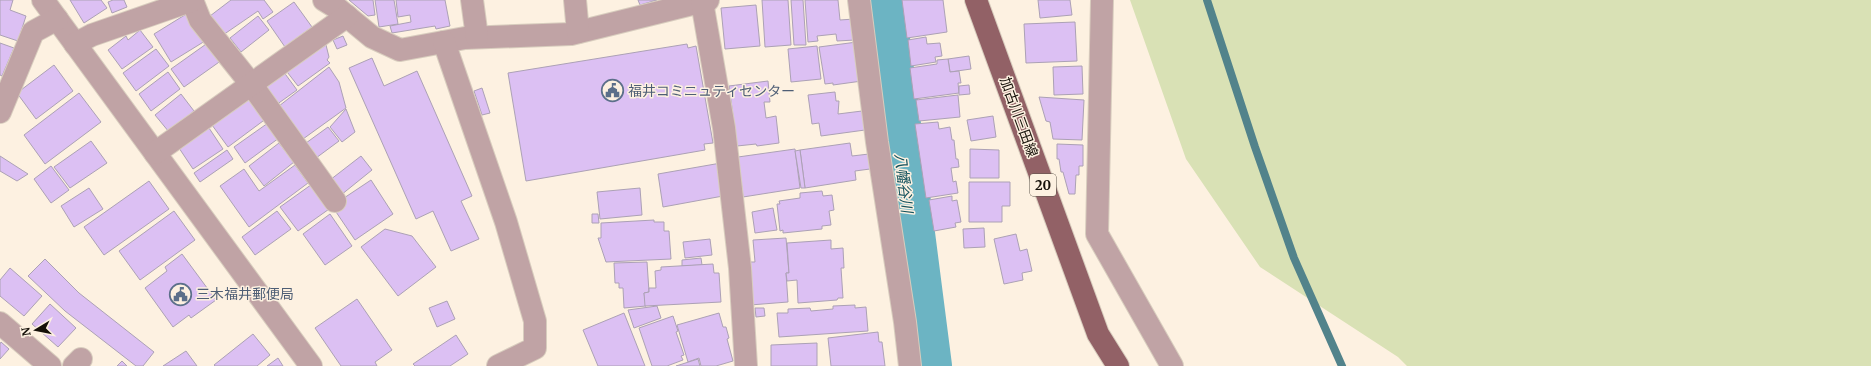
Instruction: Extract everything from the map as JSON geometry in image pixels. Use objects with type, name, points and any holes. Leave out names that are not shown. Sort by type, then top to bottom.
[{"type":"main road","name":"加古川三田線","points":[[976,0],[1098,334],[1118,366]]},
{"type":"street","points":[[43,0],[311,366]]},
{"type":"street","points":[[75,44],[92,35],[192,0],[200,20],[250,84],[335,201]]},
{"type":"street","points":[[472,0],[477,37]]},
{"type":"street","points":[[575,0],[578,32]]},
{"type":"street","points":[[859,0],[877,142],[910,366]]},
{"type":"street","points":[[1102,0],[1097,234],[1172,366]]},
{"type":"street","points":[[328,1],[372,37],[400,50],[477,37],[571,34],[705,1],[724,128],[740,268],[746,366]]},
{"type":"street","points":[[155,153],[347,16]]},
{"type":"street","points":[[0,112],[33,32],[57,19]]},
{"type":"street","points":[[444,42],[506,222],[535,321],[537,357],[498,366]]},
{"type":"street","points":[[0,323],[50,366]]},
{"type":"green space","points":[[1130,0],[1871,0],[1871,366],[1407,366],[1398,357],[1260,267],[1186,159]]},
{"type":"building","points":[[0,0],[13,0],[10,10],[26,16],[18,41],[0,35]]},
{"type":"building","points":[[70,0],[101,0],[107,8],[84,23]]},
{"type":"building","points":[[113,0],[124,0],[127,7],[112,13],[108,2]]},
{"type":"building","points":[[231,0],[264,0],[273,12],[263,19],[258,11],[223,35],[210,16]]},
{"type":"building","points":[[349,0],[373,0],[375,15],[368,16]]},
{"type":"building","points":[[375,0],[394,0],[398,24],[379,27]]},
{"type":"building","points":[[396,0],[445,0],[450,26],[436,29],[435,26],[392,33],[390,26],[411,22],[410,15],[398,17]]},
{"type":"building","points":[[638,0],[657,0],[640,5]]},
{"type":"building","points":[[762,0],[788,0],[791,45],[765,47]]},
{"type":"building","points":[[791,0],[803,0],[806,45],[794,45]]},
{"type":"building","points":[[805,0],[838,0],[840,20],[854,19],[855,40],[837,41],[836,34],[817,36],[818,41],[808,42]]},
{"type":"building","points":[[902,0],[943,0],[947,32],[907,38]]},
{"type":"building","points":[[1038,0],[1070,0],[1072,15],[1040,18]]},
{"type":"building","points":[[294,2],[312,27],[285,47],[267,21]]},
{"type":"building","points":[[756,5],[760,46],[725,49],[721,8]]},
{"type":"building","points":[[188,13],[205,41],[171,62],[154,34]]},
{"type":"building","points":[[258,16],[269,30],[241,52],[230,38]]},
{"type":"building","points":[[1075,22],[1077,61],[1026,63],[1024,24]]},
{"type":"building","points":[[140,30],[153,47],[122,69],[108,50],[126,36],[128,40]]},
{"type":"building","points":[[343,36],[347,45],[337,49],[333,40]]},
{"type":"building","points":[[926,37],[927,44],[940,43],[942,56],[935,57],[936,62],[911,66],[908,40]]},
{"type":"building","points":[[209,42],[222,60],[184,87],[171,69]]},
{"type":"building","points":[[319,42],[323,47],[326,45],[329,57],[327,60],[330,63],[298,86],[284,68]]},
{"type":"building","points":[[857,42],[862,81],[833,85],[833,83],[825,84],[819,47]]},
{"type":"building","points":[[0,43],[14,48],[2,76],[0,75]]},
{"type":"building","points":[[687,44],[688,48],[696,46],[713,143],[704,144],[705,150],[526,181],[508,73]]},
{"type":"building","points":[[817,46],[821,79],[791,82],[788,49]]},
{"type":"building","points":[[156,49],[169,66],[136,91],[123,73]]},
{"type":"building","points":[[969,56],[971,69],[950,72],[948,59]]},
{"type":"building","points":[[372,58],[384,86],[417,71],[472,196],[461,201],[479,239],[451,251],[433,211],[416,219],[349,68]]},
{"type":"building","points":[[948,59],[950,72],[959,71],[961,83],[958,83],[959,93],[914,99],[910,68],[937,64],[937,60]]},
{"type":"building","points":[[54,65],[73,91],[36,119],[17,93]]},
{"type":"building","points":[[1082,66],[1083,94],[1054,95],[1053,67]]},
{"type":"building","points":[[329,67],[339,82],[346,108],[303,139],[279,106]]},
{"type":"building","points":[[283,71],[297,90],[276,105],[262,86]]},
{"type":"building","points":[[168,72],[180,89],[151,111],[139,94]]},
{"type":"building","points":[[768,81],[770,102],[764,102],[766,118],[776,116],[779,143],[757,146],[756,144],[737,146],[729,86]]},
{"type":"building","points":[[969,85],[970,94],[959,95],[959,86]]},
{"type":"building","points":[[482,88],[490,113],[482,115],[474,91]]},
{"type":"building","points":[[835,92],[836,101],[839,101],[838,114],[862,111],[865,130],[821,136],[819,123],[812,124],[808,95]]},
{"type":"building","points":[[79,93],[101,122],[45,164],[24,135]]},
{"type":"building","points":[[181,94],[194,111],[169,132],[155,115]]},
{"type":"building","points":[[958,95],[960,117],[919,121],[916,100]]},
{"type":"building","points":[[250,96],[267,118],[228,147],[212,125]]},
{"type":"building","points":[[1039,97],[1084,100],[1082,140],[1053,139],[1050,122],[1046,121]]},
{"type":"building","points":[[346,109],[355,132],[342,142],[330,127]]},
{"type":"building","points":[[993,116],[996,137],[971,141],[967,120]]},
{"type":"building","points":[[938,122],[939,129],[950,127],[952,140],[954,140],[956,159],[958,159],[959,167],[951,168],[953,182],[956,181],[958,193],[926,198],[915,124]]},
{"type":"building","points":[[268,123],[279,138],[245,163],[234,147]]},
{"type":"building","points":[[328,127],[339,141],[316,158],[306,143]]},
{"type":"building","points":[[209,128],[223,149],[193,169],[179,148]]},
{"type":"building","points":[[91,141],[107,163],[70,188],[54,167]]},
{"type":"building","points":[[279,143],[294,162],[264,186],[249,166]]},
{"type":"building","points":[[850,143],[852,156],[869,154],[870,169],[855,171],[856,180],[805,188],[800,150]]},
{"type":"building","points":[[1057,144],[1083,145],[1083,166],[1079,166],[1079,175],[1076,175],[1075,194],[1069,194],[1063,172],[1061,172],[1059,159],[1057,159]]},
{"type":"building","points":[[795,149],[800,188],[743,197],[738,157]]},
{"type":"building","points":[[970,149],[999,150],[999,178],[970,178]]},
{"type":"building","points":[[227,150],[233,159],[200,182],[194,173]]},
{"type":"building","points":[[800,150],[805,188],[801,188],[795,151]]},
{"type":"building","points":[[0,156],[28,174],[17,181],[0,171]]},
{"type":"building","points":[[361,156],[372,170],[341,195],[330,180]]},
{"type":"building","points":[[721,163],[723,196],[663,207],[658,174]]},
{"type":"building","points":[[295,165],[308,183],[249,227],[220,186],[244,169],[259,191]]},
{"type":"building","points":[[51,166],[69,190],[51,203],[34,179]]},
{"type":"building","points":[[371,180],[393,214],[355,240],[332,206]]},
{"type":"building","points":[[149,181],[169,209],[104,255],[84,227]]},
{"type":"building","points":[[315,182],[332,207],[298,231],[280,207]]},
{"type":"building","points":[[969,182],[1010,182],[1010,206],[1002,206],[1002,222],[969,222]]},
{"type":"building","points":[[89,188],[103,209],[74,227],[61,206]]},
{"type":"building","points":[[640,188],[642,215],[600,219],[597,192]]},
{"type":"building","points":[[822,191],[823,196],[832,195],[834,210],[829,211],[831,225],[822,226],[822,229],[783,233],[783,230],[780,231],[777,204],[780,204],[779,201],[800,198],[800,193]]},
{"type":"building","points":[[952,196],[952,201],[957,200],[961,222],[955,223],[956,227],[934,231],[929,200]]},
{"type":"building","points":[[773,208],[777,230],[755,233],[752,212]]},
{"type":"building","points":[[174,211],[195,240],[140,280],[119,251]]},
{"type":"building","points":[[277,211],[291,229],[255,255],[242,237]]},
{"type":"building","points":[[330,214],[352,246],[325,265],[303,234]]},
{"type":"building","points":[[592,214],[598,214],[599,223],[592,223]]},
{"type":"building","points":[[654,220],[654,222],[664,222],[664,231],[669,231],[671,259],[606,262],[598,238],[601,238],[601,223]]},
{"type":"building","points":[[984,228],[985,247],[964,248],[963,229]]},
{"type":"building","points":[[385,229],[412,236],[436,267],[398,296],[361,247]]},
{"type":"building","points":[[1016,234],[1020,251],[1027,249],[1032,271],[1022,273],[1023,280],[1004,284],[994,239]]},
{"type":"building","points":[[786,238],[789,273],[786,273],[788,302],[750,305],[747,262],[755,262],[753,240]]},
{"type":"building","points":[[710,239],[712,255],[685,258],[683,242]]},
{"type":"building","points":[[831,240],[831,249],[843,248],[844,268],[841,268],[843,298],[838,298],[837,300],[798,303],[797,280],[787,281],[786,273],[789,273],[787,243]]},
{"type":"building","name":"三木福井郵便局","points":[[182,254],[216,300],[191,318],[189,315],[173,327],[145,288],[167,271],[165,267]]},
{"type":"building","points":[[701,258],[702,265],[682,266],[682,260]]},
{"type":"building","points":[[45,259],[79,293],[154,352],[143,366],[136,366],[65,311],[28,276]]},
{"type":"building","points":[[647,262],[649,292],[644,293],[646,306],[624,308],[623,288],[619,288],[619,283],[615,283],[614,263]]},
{"type":"building","points":[[713,264],[714,273],[719,273],[721,302],[645,306],[644,293],[649,292],[649,288],[656,288],[655,271],[661,270],[661,267]]},
{"type":"building","points":[[10,268],[42,296],[24,316],[0,296],[0,280]]},
{"type":"building","points":[[357,299],[392,350],[375,362],[377,366],[341,366],[315,328]]},
{"type":"building","points":[[447,301],[455,319],[437,327],[429,308]]},
{"type":"building","points":[[50,304],[76,328],[58,347],[32,324]]},
{"type":"building","points":[[855,305],[855,308],[866,307],[868,331],[779,337],[777,313],[788,313],[788,309],[810,308],[811,311],[833,309],[833,306]]},
{"type":"building","points":[[657,306],[661,318],[634,328],[628,310]]},
{"type":"building","points":[[755,308],[764,308],[765,316],[756,317]]},
{"type":"building","points":[[624,313],[645,366],[598,366],[583,330]]},
{"type":"building","points":[[719,313],[723,327],[726,327],[729,338],[727,339],[733,361],[716,366],[701,366],[699,358],[688,362],[677,325]]},
{"type":"building","points":[[673,316],[678,331],[676,332],[684,355],[681,356],[683,360],[667,366],[652,366],[639,328]]},
{"type":"building","points":[[878,332],[879,342],[882,342],[885,366],[831,366],[828,338]]},
{"type":"building","points":[[253,334],[270,355],[257,366],[214,365]]},
{"type":"building","points":[[456,335],[468,354],[450,366],[415,366],[413,364]]},
{"type":"building","points":[[1,342],[9,349],[0,359],[0,344]]},
{"type":"building","points":[[817,343],[817,366],[771,366],[771,345]]},
{"type":"building","points":[[186,351],[197,366],[163,366]]},
{"type":"building","points":[[278,358],[283,366],[267,366]]},
{"type":"building","points":[[698,359],[700,366],[676,366]]},
{"type":"building","points":[[122,361],[127,366],[117,366]]},
{"type":"waterway","name":"八幡谷川","points":[[881,0],[928,366]]},
{"type":"waterway","points":[[1207,0],[1255,147],[1294,258],[1342,366]]},
{"type":"place","name":"福井コミニュティセンター","points":[[612,91]]},
{"type":"place","name":"三木福井郵便局","points":[[180,294]]}]
